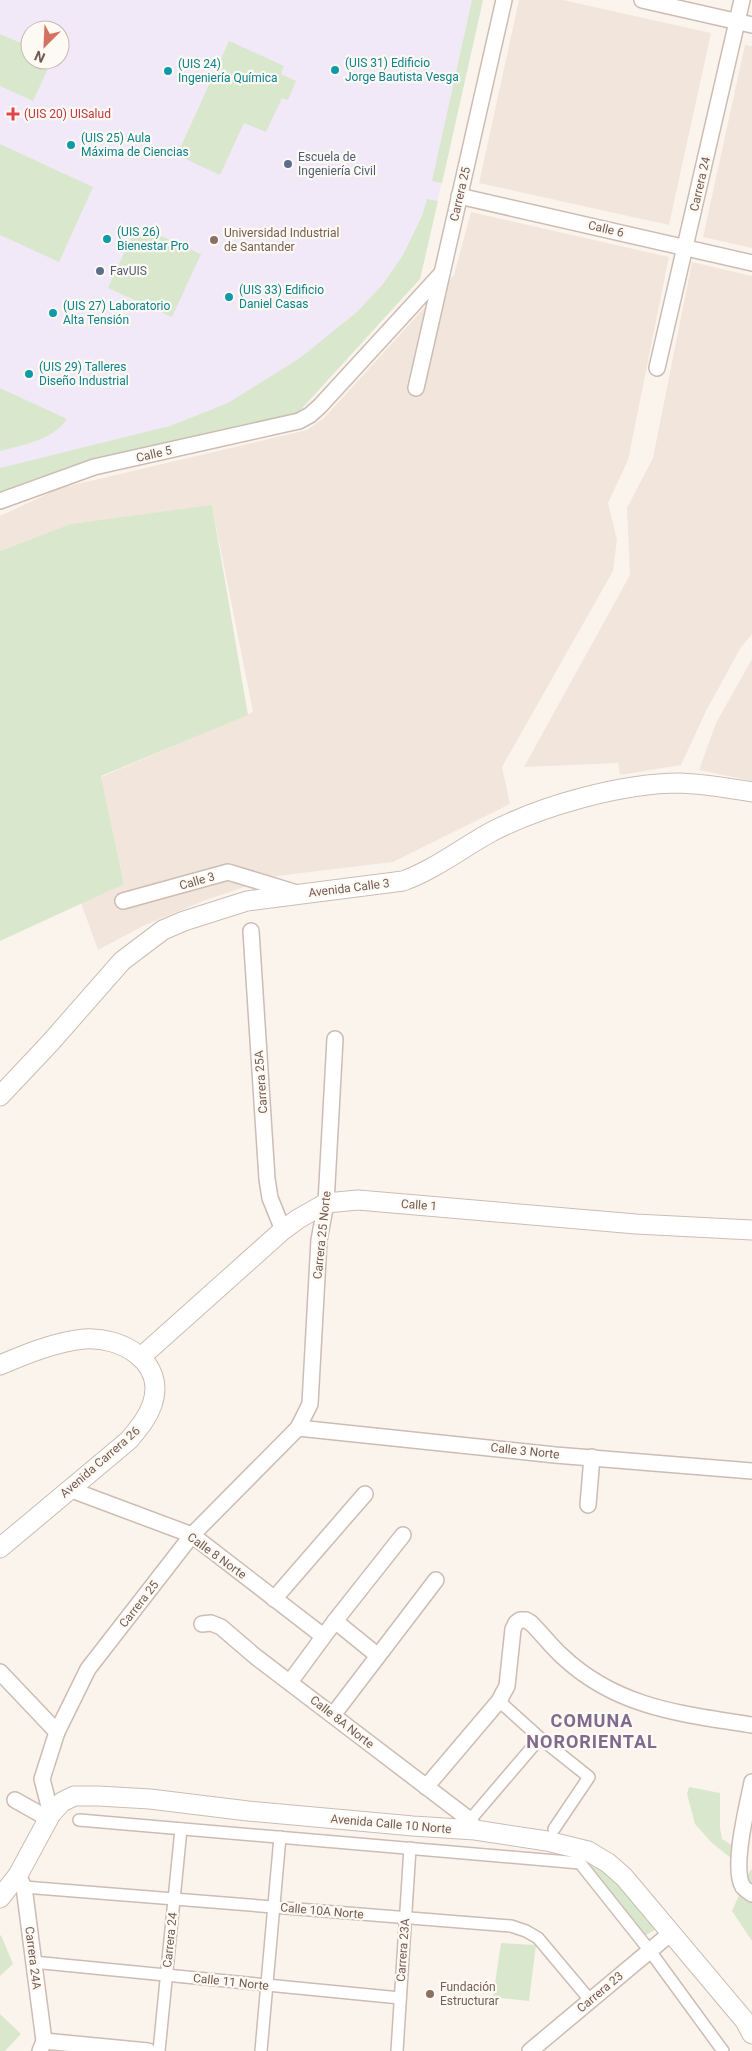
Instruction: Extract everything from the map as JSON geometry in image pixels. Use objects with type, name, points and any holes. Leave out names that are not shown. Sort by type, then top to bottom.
[{"type":"street","name":"Carrera 25","points":[[416,388],[504,0]]},
{"type":"street","points":[[642,0],[752,26]]},
{"type":"street","name":"Carrera 24","points":[[657,368],[742,0]]},
{"type":"street","name":"Calle 6","points":[[459,196],[752,263]]},
{"type":"street","name":"Calle 5","points":[[0,501],[94,467],[299,421],[310,415],[442,273]]},
{"type":"street","name":"Avenida Calle 3","points":[[0,1096],[50,1044],[122,961],[150,938],[184,921],[225,906],[247,901],[404,881],[523,817],[555,805],[591,796],[658,784],[681,783],[752,792]]},
{"type":"street","name":"Calle 3","points":[[123,901],[228,872],[299,894]]},
{"type":"street","name":"Carrera 25A","points":[[251,931],[267,1179],[270,1198],[283,1230]]},
{"type":"street","name":"Carrera 25 Norte","points":[[298,1428],[307,1411],[311,1396],[319,1240],[326,1203],[335,1039]]},
{"type":"street","name":"Calle 1","points":[[141,1357],[283,1230],[326,1203],[358,1200],[636,1224],[752,1230]]},
{"type":"street","points":[[0,1365],[46,1348],[83,1339],[102,1340],[118,1344],[130,1348],[141,1357]]},
{"type":"street","name":"Avenida Carrera 26","points":[[0,1548],[129,1440],[143,1424],[152,1405],[155,1389],[152,1370],[141,1357]]},
{"type":"street","name":"Carrera 25","points":[[49,1816],[42,1779],[57,1732],[88,1669],[192,1535],[298,1428]]},
{"type":"street","name":"Calle 3 Norte","points":[[298,1428],[752,1471]]},
{"type":"street","points":[[588,1505],[592,1457]]},
{"type":"street","name":"Calle 8 Norte","points":[[69,1489],[192,1535],[323,1636]]},
{"type":"street","points":[[274,1598],[365,1494]]},
{"type":"street","points":[[290,1682],[323,1636],[403,1535]]},
{"type":"street","points":[[333,1715],[436,1580]]},
{"type":"street","points":[[426,1787],[499,1701],[507,1686],[513,1629],[520,1620],[526,1620],[531,1623],[562,1656],[581,1671],[606,1688],[639,1703],[668,1711],[752,1725]]},
{"type":"street","points":[[335,1621],[377,1656]]},
{"type":"street","name":"Calle 8A Norte","points":[[202,1624],[211,1623],[221,1627],[473,1825]]},
{"type":"street","points":[[0,1672],[57,1732]]},
{"type":"street","points":[[499,1701],[540,1738],[589,1777],[554,1830]]},
{"type":"street","points":[[473,1825],[540,1738]]},
{"type":"street","points":[[752,1782],[740,1848],[740,1878],[743,1887],[752,1894]]},
{"type":"street","name":"Avenida Calle 10 Norte","points":[[0,1898],[21,1881],[49,1816],[62,1802],[74,1796],[150,1799],[335,1819],[473,1825],[588,1851],[608,1863],[624,1876],[745,2021],[752,2034]]},
{"type":"street","points":[[15,1800],[49,1816]]},
{"type":"street","points":[[79,1820],[580,1863],[650,1950],[723,2051]]},
{"type":"street","name":"Carrera 24","points":[[159,2051],[181,1829]]},
{"type":"street","points":[[261,2051],[280,1837]]},
{"type":"street","name":"Carrera 23A","points":[[397,2051],[410,1848]]},
{"type":"street","name":"Calle 10A Norte","points":[[21,1881],[174,1899],[511,1926],[526,1931],[538,1938],[590,2000]]},
{"type":"street","name":"Carrera 24A","points":[[21,1881],[33,1962],[42,2046]]},
{"type":"street","name":"Carrera 23","points":[[529,2051],[671,1932]]},
{"type":"street","name":"Calle 11 Norte","points":[[33,1962],[400,1998]]},
{"type":"street","points":[[42,2046],[148,2051]]},
{"type":"shaded area","name":"Universidad Industrial de Santander","points":[[0,0],[483,0],[420,279],[295,416],[0,497]]},
{"type":"shaded area","points":[[519,0],[563,0],[711,33],[669,225],[479,183]]},
{"type":"shaded area","points":[[745,45],[752,46],[752,248],[703,237]]},
{"type":"shaded area","points":[[471,212],[669,257],[628,460],[608,503],[617,540],[613,571],[502,767],[510,804],[393,862],[277,876],[203,901],[143,926],[98,950],[81,903],[124,883],[101,777],[253,712],[212,506],[70,524],[0,551],[0,516],[60,488],[307,430],[324,418],[454,275]]},
{"type":"shaded area","points":[[692,262],[752,276],[752,634],[741,647],[706,711],[681,765],[620,775],[618,763],[524,767],[630,575],[627,508],[653,458]]},
{"type":"shaded area","points":[[752,659],[752,781],[699,770],[716,723]]},
{"type":"green space","points":[[472,0],[483,0],[442,183],[432,181]]},
{"type":"green space","points":[[0,34],[20,43],[20,70],[47,70],[33,101],[0,86]]},
{"type":"green space","points":[[229,41],[284,66],[281,74],[296,81],[288,100],[282,98],[266,132],[244,123],[220,175],[177,155]]},
{"type":"green space","points":[[0,144],[93,187],[59,262],[0,235]]},
{"type":"green space","points":[[427,199],[438,201],[420,279],[295,416],[0,497],[0,468],[170,426],[228,403],[300,358],[357,312],[383,284],[403,255],[422,216]]},
{"type":"green space","points":[[137,225],[201,254],[172,317],[108,288]]},
{"type":"green space","points":[[0,388],[67,419],[46,437],[0,451]]},
{"type":"green space","points":[[212,505],[248,715],[101,776],[124,884],[0,941],[0,551],[70,524]]},
{"type":"green space","points":[[689,1787],[720,1793],[720,1828],[722,1839],[735,1847],[731,1858],[712,1843],[695,1824],[687,1794]]},
{"type":"green space","points":[[592,1863],[613,1876],[657,1929],[646,1935],[591,1867]]},
{"type":"green space","points":[[752,1870],[752,1941],[732,1911]]},
{"type":"green space","points":[[0,1936],[13,1964],[0,1976]]},
{"type":"green space","points":[[501,1943],[536,1945],[529,2001],[493,1997]]},
{"type":"green space","points":[[0,2014],[21,2034],[5,2051],[0,2051]]},
{"type":"place","name":"(UIS 31) Edificio Jorge Bautista Vesga","points":[[335,70]]},
{"type":"place","name":"(UIS 24) Ingeniería Química","points":[[168,71]]},
{"type":"place","name":"(UIS 20) UISalud","points":[[13,114]]},
{"type":"place","name":"(UIS 25) Aula Máxima de Ciencias","points":[[71,145]]},
{"type":"place","name":"Escuela de Ingeniería Civil","points":[[288,164]]},
{"type":"place","name":"(UIS 26) Bienestar Pro","points":[[107,239]]},
{"type":"place","name":"Universidad Industrial de Santander","points":[[214,240]]},
{"type":"place","name":"FavUIS","points":[[100,271]]},
{"type":"place","name":"(UIS 33) Edificio Daniel Casas","points":[[229,297]]},
{"type":"place","name":"(UIS 27) Laboratorio Alta Tensión","points":[[53,313]]},
{"type":"place","name":"(UIS 29) Talleres Diseño Industrial","points":[[29,374]]},
{"type":"place","name":"Fundación Estructurar","points":[[430,1994]]},
{"type":"district","name":"COMUNA NORORIENTAL","points":[[592,1731]]}]
